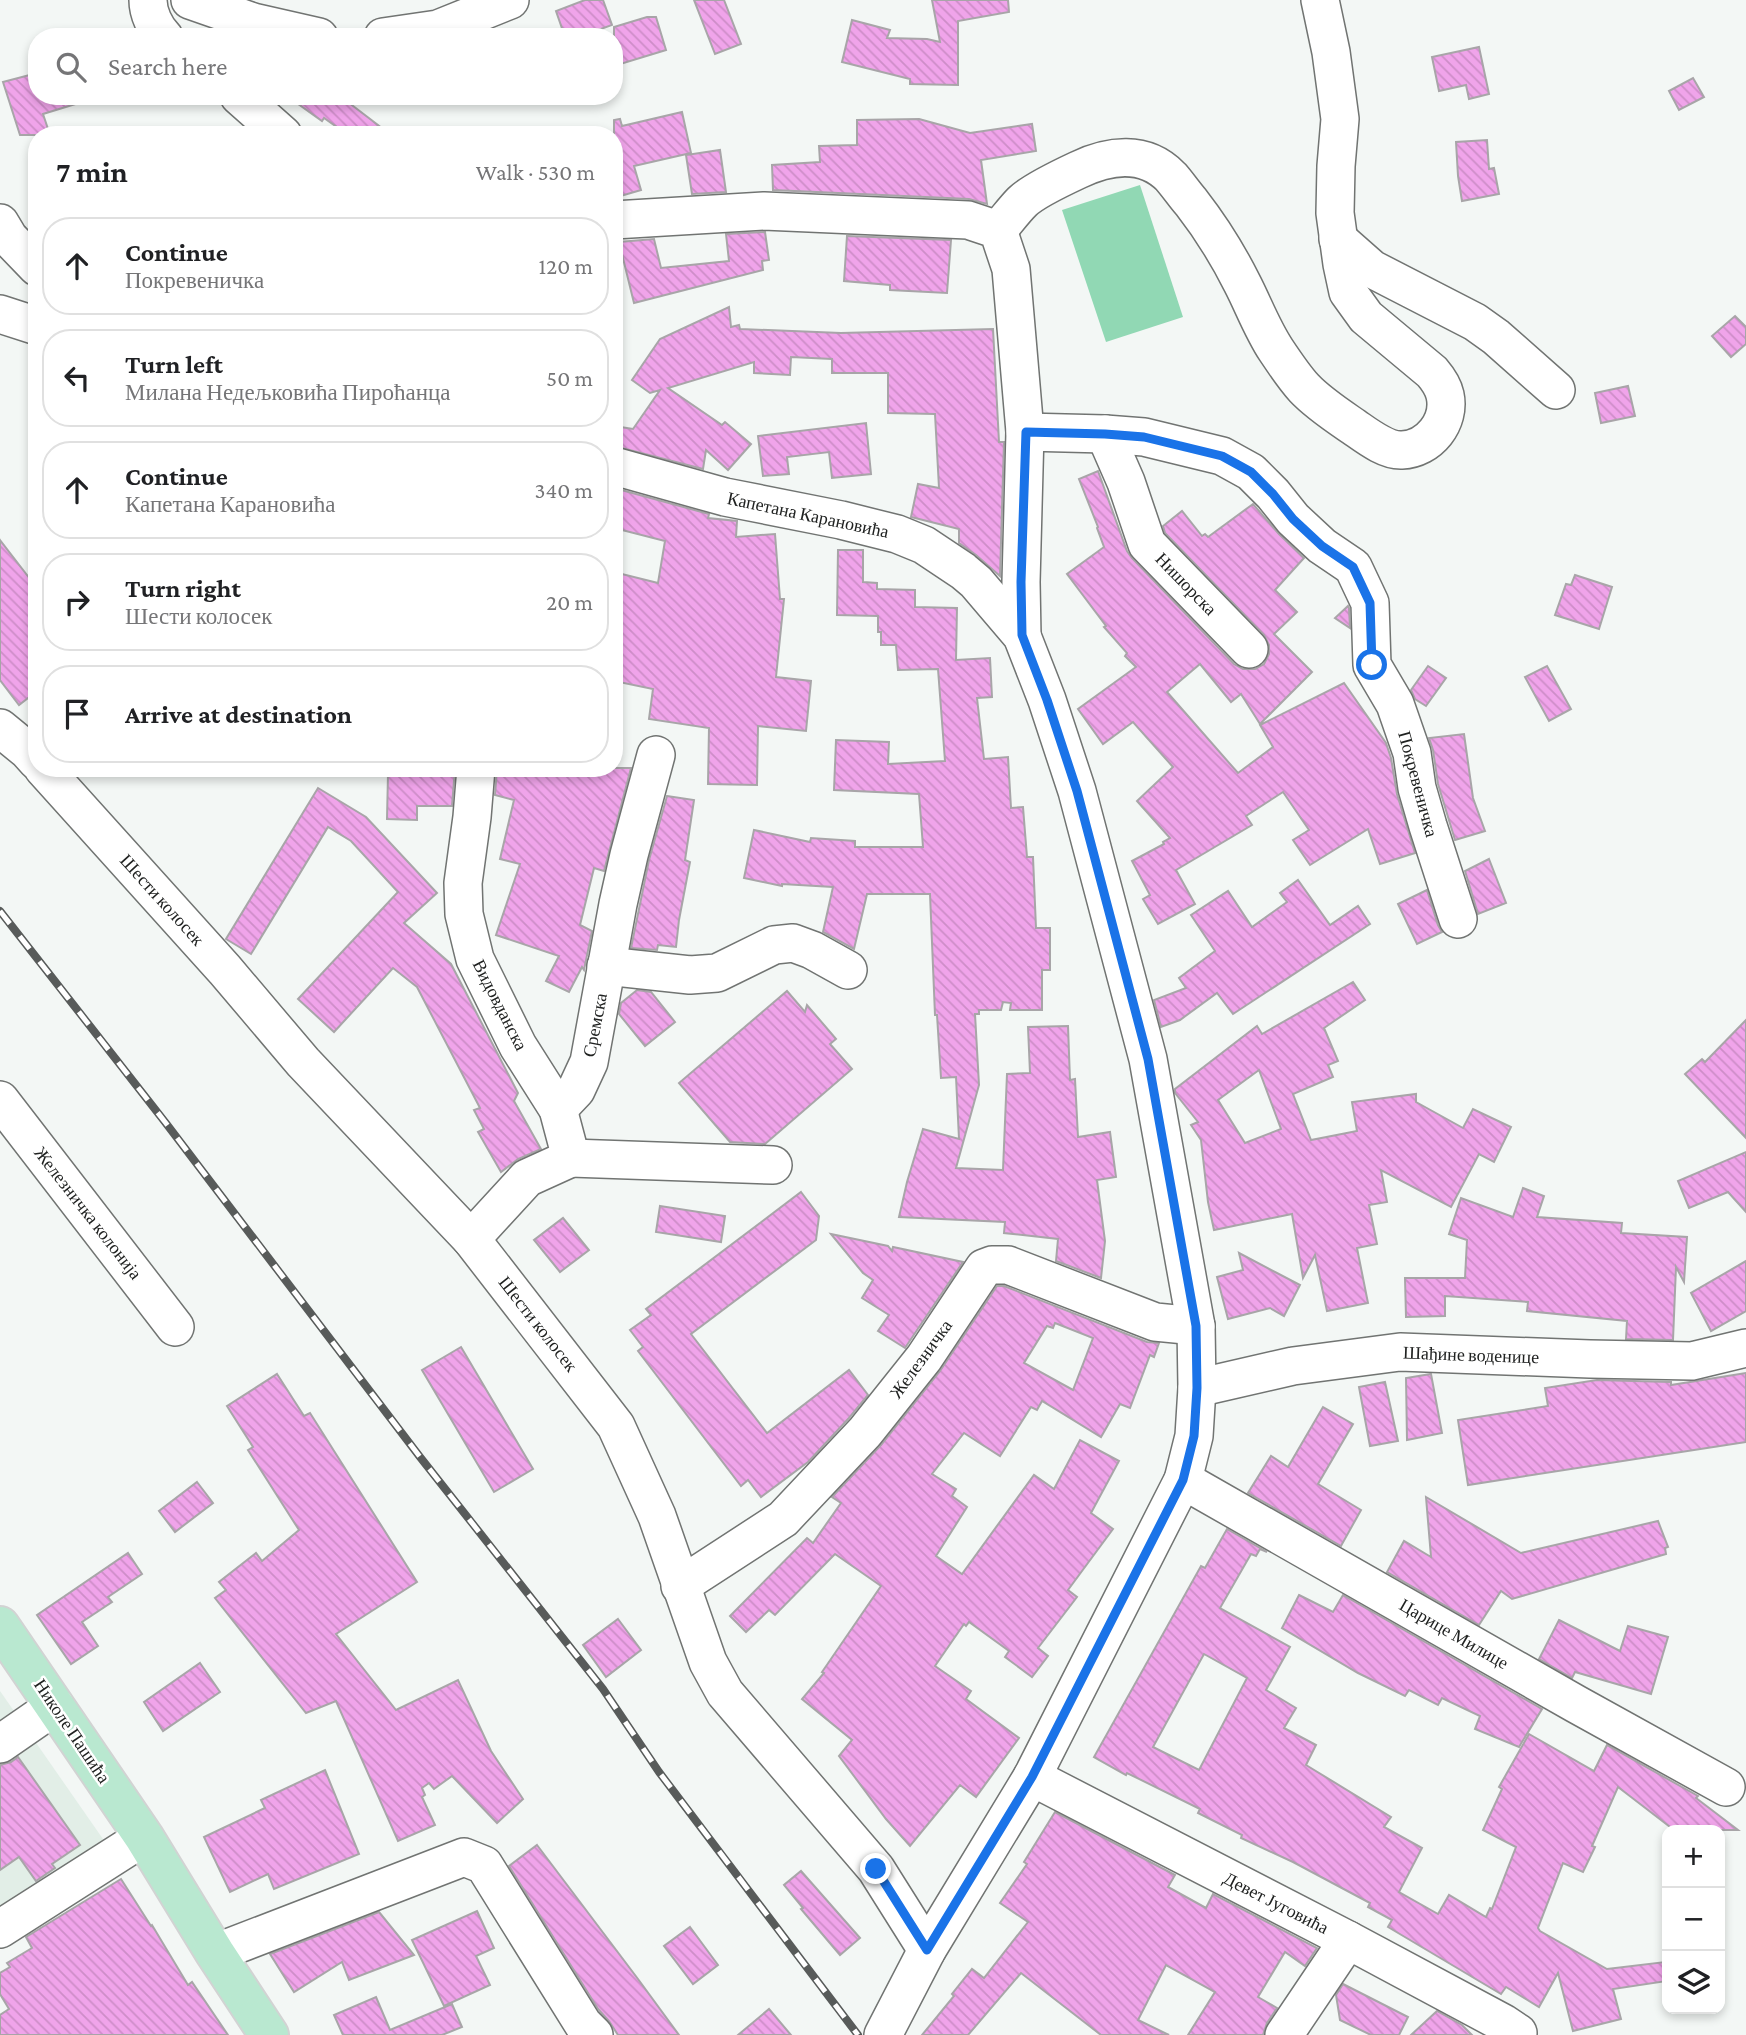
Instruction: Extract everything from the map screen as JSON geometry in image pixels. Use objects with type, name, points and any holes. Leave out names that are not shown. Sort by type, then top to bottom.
[{"type":"main road","name":"Николе Пашића","points":[[0,1626],[144,1837],[269,2035]]},
{"type":"street","points":[[148,0],[157,28]]},
{"type":"street","points":[[190,0],[253,22],[279,28]]},
{"type":"street","points":[[440,28],[510,0]]},
{"type":"street","points":[[998,230],[1024,200],[1087,166],[1109,158],[1148,160],[1169,176],[1215,233],[1274,348],[1304,388],[1368,437],[1397,450],[1409,450],[1430,439],[1444,418],[1445,393],[1440,382],[1433,372],[1366,317],[1348,292],[1335,213],[1340,119],[1331,52],[1320,0]]},
{"type":"street","points":[[249,105],[274,126]]},
{"type":"street","points":[[623,219],[764,211],[968,220],[998,230]]},
{"type":"street","points":[[0,223],[9,238],[28,258]]},
{"type":"street","points":[[998,230],[1011,269],[1026,432],[1022,635]]},
{"type":"street","points":[[1338,239],[1372,269],[1475,322],[1556,390]]},
{"type":"street","points":[[0,313],[28,323]]},
{"type":"street","name":"Покревеничка","points":[[1026,432],[1144,437],[1222,456],[1251,472],[1322,546],[1353,567],[1370,603],[1372,665],[1395,704],[1412,753],[1424,813],[1458,919]]},
{"type":"street","name":"Нишорска","points":[[1105,434],[1122,472],[1147,544],[1249,649]]},
{"type":"street","name":"Капетана Карановића","points":[[623,469],[725,497],[841,520],[924,545],[970,577],[1022,635],[1077,791],[1148,1059],[1196,1326],[1197,1388],[1194,1436],[1183,1480],[1032,1777],[927,1950],[883,2035]]},
{"type":"street","points":[[0,728],[28,751]]},
{"type":"street","name":"Сремска","points":[[558,1109],[576,1090],[589,1062],[629,855],[656,755]]},
{"type":"street","name":"Шести колосек","points":[[51,777],[225,970],[303,1062],[471,1240],[617,1426],[657,1516],[708,1661],[725,1693],[876,1869],[927,1950]]},
{"type":"street","name":"Видовданска","points":[[475,777],[463,883],[464,914],[475,959],[518,1046],[558,1109]]},
{"type":"street","points":[[606,966],[690,975],[716,973],[774,946],[793,943],[848,970]]},
{"type":"street","name":"Железничка колонија","points":[[0,1100],[175,1327]]},
{"type":"street","points":[[558,1109],[571,1158]]},
{"type":"street","points":[[471,1240],[527,1178],[571,1158],[773,1165]]},
{"type":"street","name":"Железничка","points":[[681,1586],[783,1519],[865,1432],[924,1358],[984,1268],[1008,1265],[1155,1322],[1196,1326]]},
{"type":"street","name":"Шађине воденице","points":[[1197,1388],[1293,1366],[1401,1352],[1692,1361],[1746,1348]]},
{"type":"street","name":"Царице Милице","points":[[1183,1480],[1726,1787]]},
{"type":"street","points":[[0,1744],[55,1706]]},
{"type":"street","name":"Девет Југовића","points":[[1032,1777],[1348,1940],[1503,2023],[1518,2034]]},
{"type":"street","points":[[0,1929],[144,1837]]},
{"type":"street","points":[[215,1953],[464,1857],[484,1865],[583,2024],[594,2035]]},
{"type":"street","points":[[1284,2035],[1348,1940]]},
{"type":"shaded area","points":[[0,1691],[112,1852],[0,1924]]},
{"type":"green space","points":[[1140,185],[1183,317],[1106,342],[1062,210]]},
{"type":"building","points":[[585,0],[603,0],[612,25],[604,28],[562,28],[556,11]]},
{"type":"building","points":[[694,0],[724,0],[741,44],[715,54]]},
{"type":"building","points":[[932,0],[1008,0],[1009,12],[958,21],[958,85],[910,84],[910,79],[842,62],[852,20],[890,30],[887,38],[940,42]]},
{"type":"building","points":[[656,17],[666,50],[623,63],[623,28],[614,27]]},
{"type":"building","points":[[1479,47],[1489,94],[1469,99],[1466,85],[1439,91],[1432,57]]},
{"type":"building","points":[[28,75],[28,105],[72,105],[43,114],[47,126],[28,126],[28,135],[20,135],[3,82]]},
{"type":"building","points":[[1693,78],[1704,97],[1679,110],[1669,91]]},
{"type":"building","points":[[300,105],[352,105],[379,126],[335,126],[324,118],[322,121]]},
{"type":"building","points":[[682,112],[691,153],[634,166],[641,190],[623,195],[622,126]]},
{"type":"building","points":[[620,119],[622,126],[614,126],[614,120]]},
{"type":"building","points":[[919,119],[970,133],[1032,124],[1036,151],[981,160],[987,204],[969,199],[773,190],[772,165],[820,162],[819,146],[857,145],[857,120]]},
{"type":"building","points":[[1487,140],[1489,169],[1494,168],[1499,194],[1462,201],[1456,142]]},
{"type":"building","points":[[720,150],[726,192],[692,194],[686,155]]},
{"type":"building","points":[[765,232],[769,260],[762,261],[763,270],[634,303],[623,258],[623,242],[654,239],[661,268],[729,261],[726,234]]},
{"type":"building","points":[[847,236],[951,240],[947,293],[890,290],[890,285],[844,281]]},
{"type":"building","points":[[729,307],[731,327],[739,325],[740,329],[841,333],[993,329],[999,442],[1004,442],[1000,576],[959,543],[959,529],[911,517],[918,484],[939,488],[935,414],[888,413],[888,373],[832,373],[832,359],[791,357],[790,375],[754,373],[754,362],[668,388],[722,425],[725,422],[751,444],[728,470],[706,450],[703,469],[623,448],[623,427],[633,429],[660,390],[650,393],[632,380],[660,339]]},
{"type":"building","points":[[1735,316],[1746,327],[1746,344],[1731,357],[1712,336]]},
{"type":"building","points":[[1628,386],[1635,416],[1601,423],[1595,393]]},
{"type":"building","points":[[866,423],[871,474],[832,478],[829,452],[787,457],[789,474],[763,476],[758,436]]},
{"type":"building","points":[[1098,471],[1127,551],[1132,558],[1234,664],[1243,669],[1255,669],[1264,664],[1269,654],[1269,645],[1264,635],[1165,533],[1163,526],[1182,511],[1202,536],[1205,534],[1208,537],[1253,504],[1304,558],[1275,590],[1297,612],[1274,634],[1312,672],[1260,724],[1241,694],[1231,702],[1200,664],[1167,692],[1238,773],[1273,747],[1260,725],[1344,683],[1386,743],[1397,794],[1415,853],[1380,864],[1368,829],[1310,865],[1293,840],[1309,830],[1283,792],[1246,816],[1252,825],[1176,870],[1195,904],[1158,924],[1143,899],[1150,895],[1132,861],[1170,838],[1137,801],[1173,767],[1133,722],[1103,744],[1078,709],[1136,667],[1125,656],[1127,653],[1104,627],[1106,626],[1067,574],[1104,547],[1079,479]]},
{"type":"building","points":[[623,490],[709,514],[708,518],[737,521],[736,537],[775,534],[780,599],[784,599],[776,677],[811,681],[806,731],[758,726],[757,785],[708,784],[709,728],[649,719],[653,689],[623,683],[623,574],[658,583],[665,541],[623,530]]},
{"type":"building","points":[[0,540],[28,576],[28,698],[19,705],[0,680]]},
{"type":"building","points":[[838,550],[863,550],[863,582],[877,583],[877,589],[915,590],[915,607],[957,608],[956,660],[990,658],[992,697],[977,698],[984,759],[1008,757],[1011,808],[1023,807],[1027,857],[1033,857],[1036,928],[1050,928],[1050,970],[1042,970],[1042,1010],[1010,1010],[1011,1003],[1003,1002],[1001,1010],[979,1010],[979,1014],[975,1014],[979,1085],[956,1168],[1003,1170],[1007,1074],[1030,1073],[1028,1027],[1068,1026],[1070,1080],[1075,1079],[1078,1137],[1110,1132],[1116,1177],[1097,1180],[1105,1241],[1101,1278],[1056,1261],[1058,1239],[1004,1233],[1005,1222],[899,1217],[923,1129],[959,1139],[956,1077],[941,1078],[935,1015],[930,894],[867,894],[854,949],[823,932],[833,887],[782,886],[744,878],[754,830],[810,842],[811,838],[855,841],[855,847],[923,847],[919,794],[834,790],[836,740],[889,742],[888,764],[945,761],[938,669],[898,670],[896,645],[881,645],[878,616],[837,615]]},
{"type":"building","points":[[1575,575],[1612,587],[1599,629],[1555,615],[1566,584],[1571,585]]},
{"type":"building","points":[[1348,606],[1349,608],[1350,628],[1335,618]]},
{"type":"building","points":[[1428,666],[1446,678],[1426,706],[1415,699],[1411,690]]},
{"type":"building","points":[[1547,666],[1571,709],[1549,721],[1525,677]]},
{"type":"building","points":[[1464,734],[1473,798],[1485,831],[1455,840],[1438,784],[1429,738]]},
{"type":"building","points":[[623,768],[631,768],[604,871],[594,868],[580,925],[592,931],[584,970],[582,967],[569,992],[546,981],[559,956],[496,935],[520,864],[500,859],[514,800],[495,795],[496,777],[623,777]]},
{"type":"building","points":[[388,777],[454,777],[452,806],[417,806],[417,820],[387,819]]},
{"type":"building","points":[[318,788],[366,817],[437,893],[404,923],[451,964],[518,1093],[514,1101],[541,1149],[518,1159],[501,1172],[478,1132],[484,1129],[474,1110],[480,1108],[417,987],[393,968],[334,1032],[298,999],[398,892],[351,841],[328,827],[251,954],[226,939]]},
{"type":"building","points":[[667,796],[694,800],[685,860],[690,862],[676,947],[658,945],[657,950],[631,948],[649,860]]},
{"type":"building","points":[[1489,859],[1506,903],[1478,914],[1465,871]]},
{"type":"building","points":[[1298,880],[1330,925],[1358,906],[1370,924],[1233,1014],[1217,993],[1180,1020],[1161,1027],[1154,1000],[1186,988],[1179,978],[1215,951],[1191,915],[1228,891],[1252,927],[1287,902],[1280,893]]},
{"type":"building","points":[[1427,890],[1442,932],[1417,944],[1398,904]]},
{"type":"building","points":[[1353,982],[1365,1000],[1324,1028],[1338,1061],[1328,1065],[1333,1077],[1293,1094],[1311,1140],[1357,1131],[1352,1102],[1416,1094],[1416,1102],[1463,1128],[1473,1109],[1511,1127],[1494,1162],[1479,1154],[1451,1207],[1381,1170],[1387,1202],[1369,1205],[1377,1244],[1357,1248],[1368,1303],[1327,1311],[1315,1255],[1303,1278],[1292,1214],[1214,1230],[1201,1140],[1191,1125],[1198,1122],[1175,1093],[1175,1089],[1257,1026],[1262,1034]],"holes":[[[1259,1070],[1281,1129],[1245,1143],[1218,1100]]]},
{"type":"building","points":[[637,990],[651,992],[675,1022],[645,1046],[619,1014],[621,1003]]},
{"type":"building","points":[[787,991],[805,1012],[807,1005],[836,1039],[830,1044],[852,1069],[765,1144],[730,1142],[679,1083]]},
{"type":"building","points":[[1746,1020],[1746,1138],[1685,1074],[1702,1059],[1705,1062]]},
{"type":"building","points":[[1746,1152],[1746,1212],[1728,1192],[1689,1208],[1678,1181]]},
{"type":"building","points":[[1523,1188],[1544,1196],[1537,1217],[1622,1223],[1621,1233],[1687,1237],[1684,1282],[1676,1267],[1673,1340],[1626,1339],[1627,1321],[1527,1311],[1528,1302],[1445,1296],[1445,1316],[1406,1317],[1405,1278],[1465,1278],[1467,1240],[1449,1234],[1461,1198],[1513,1217]]},
{"type":"building","points":[[801,1192],[819,1216],[816,1240],[691,1334],[767,1433],[849,1370],[868,1395],[808,1462],[761,1497],[748,1480],[741,1486],[638,1351],[643,1347],[630,1330],[651,1315],[646,1309]]},
{"type":"building","points":[[660,1206],[725,1216],[721,1242],[656,1232]]},
{"type":"building","points":[[563,1218],[589,1250],[560,1272],[534,1240]]},
{"type":"building","points":[[831,1234],[888,1246],[892,1251],[893,1247],[963,1262],[905,1348],[878,1331],[889,1315],[862,1298],[873,1280],[863,1273]]},
{"type":"building","points":[[1239,1253],[1300,1285],[1284,1316],[1270,1308],[1228,1319],[1217,1277],[1243,1270]]},
{"type":"building","points":[[1746,1261],[1746,1311],[1711,1331],[1691,1293]]},
{"type":"building","points":[[997,1286],[1004,1286],[1147,1342],[1159,1343],[1154,1357],[1150,1355],[1130,1408],[1120,1404],[1101,1437],[1042,1401],[1037,1410],[1031,1407],[1000,1456],[964,1433],[932,1474],[956,1489],[952,1496],[967,1507],[936,1556],[962,1574],[1034,1475],[1054,1489],[1080,1440],[1119,1461],[1091,1513],[1113,1529],[1068,1590],[1077,1597],[1038,1648],[1048,1656],[1032,1677],[1005,1657],[1009,1651],[969,1622],[966,1626],[964,1624],[935,1666],[971,1691],[966,1699],[1019,1738],[976,1797],[960,1785],[910,1846],[886,1819],[839,1756],[852,1740],[802,1699],[824,1673],[822,1672],[881,1586],[835,1554],[775,1615],[769,1610],[746,1632],[730,1616],[807,1538],[813,1543],[841,1503],[832,1497],[881,1445],[940,1371]],"holes":[[[1055,1323],[1093,1338],[1073,1390],[1024,1363],[1047,1326],[1053,1328]]]},
{"type":"building","points":[[461,1347],[533,1469],[494,1492],[422,1370]]},
{"type":"building","points":[[1746,1373],[1746,1442],[1468,1485],[1458,1420],[1548,1406],[1545,1388],[1597,1380],[1671,1382],[1671,1385]]},
{"type":"building","points":[[277,1374],[304,1416],[310,1413],[417,1582],[336,1634],[396,1710],[458,1680],[491,1751],[523,1799],[497,1823],[452,1776],[434,1789],[429,1783],[422,1788],[425,1795],[422,1797],[435,1825],[398,1841],[336,1701],[306,1713],[215,1598],[226,1590],[219,1582],[256,1553],[262,1561],[299,1530],[248,1450],[253,1447],[227,1406]]},
{"type":"building","points":[[1431,1374],[1442,1433],[1407,1440],[1406,1378]]},
{"type":"building","points":[[1385,1382],[1398,1441],[1370,1446],[1359,1387]]},
{"type":"building","points":[[1323,1407],[1353,1424],[1318,1484],[1361,1510],[1341,1546],[1248,1493],[1271,1456],[1288,1467]]},
{"type":"building","points":[[197,1482],[213,1503],[175,1532],[159,1511]]},
{"type":"building","points":[[1426,1497],[1521,1553],[1658,1521],[1668,1547],[1665,1548],[1666,1554],[1512,1599],[1501,1591],[1479,1625],[1387,1572],[1404,1541],[1431,1557]]},
{"type":"building","points":[[1227,1529],[1267,1552],[1260,1549],[1256,1556],[1251,1554],[1220,1608],[1290,1647],[1266,1690],[1296,1708],[1284,1728],[1316,1745],[1306,1765],[1391,1817],[1384,1827],[1422,1848],[1399,1892],[1438,1914],[1449,1895],[1486,1917],[1490,1908],[1492,1909],[1516,1847],[1483,1830],[1502,1789],[1499,1787],[1529,1734],[1594,1771],[1607,1745],[1698,1796],[1696,1798],[1738,1830],[1725,1830],[1725,1825],[1667,1825],[1618,1787],[1583,1872],[1563,1863],[1538,1928],[1540,1931],[1607,1969],[1662,1962],[1662,1982],[1613,1989],[1621,2019],[1573,2031],[1558,1973],[1539,2007],[1506,1987],[1501,1994],[1388,1927],[1392,1920],[1368,1907],[1370,1903],[1241,1838],[1242,1835],[1198,1813],[1200,1809],[1094,1757],[1201,1566],[1205,1568]],"holes":[[[1204,1654],[1247,1678],[1199,1770],[1153,1747]]]},
{"type":"building","points":[[128,1553],[142,1574],[108,1597],[112,1602],[82,1622],[98,1646],[71,1664],[37,1615]]},
{"type":"building","points":[[1299,1595],[1333,1612],[1343,1595],[1542,1709],[1519,1747],[1475,1729],[1480,1716],[1442,1698],[1438,1705],[1409,1690],[1405,1696],[1358,1673],[1282,1628]]},
{"type":"building","points":[[618,1619],[641,1650],[606,1677],[583,1645]]},
{"type":"building","points":[[1559,1620],[1620,1651],[1628,1626],[1668,1637],[1651,1694],[1575,1672],[1572,1678],[1539,1659]]},
{"type":"building","points":[[200,1663],[220,1692],[163,1731],[144,1702]]},
{"type":"building","points":[[18,1757],[80,1845],[52,1864],[55,1868],[36,1881],[19,1857],[0,1870],[0,1765]]},
{"type":"building","points":[[325,1770],[359,1854],[274,1889],[268,1874],[230,1892],[204,1837],[265,1808],[261,1800]]},
{"type":"building","points":[[1055,1812],[1175,1875],[1168,1887],[1206,1908],[1213,1894],[1317,1948],[1305,1966],[1285,1952],[1258,1997],[1277,2008],[1263,2035],[1188,2035],[1215,1992],[1166,1965],[1138,2020],[1169,2035],[1101,2035],[1021,1973],[968,2035],[922,2035],[972,1969],[984,1978],[1028,1922],[1000,1903],[1027,1864],[1024,1862]]},
{"type":"building","points":[[537,1845],[679,2035],[618,2035],[598,2009],[509,1866]]},
{"type":"building","points":[[801,1871],[860,1938],[840,1955],[784,1885]]},
{"type":"building","points":[[121,1879],[188,1985],[192,1982],[228,2035],[0,2035],[0,2015],[9,2009],[0,1994],[0,1973],[10,1967],[7,1963],[32,1948],[26,1937]]},
{"type":"building","points":[[477,1911],[494,1948],[476,1956],[490,1985],[444,2006],[412,1940]]},
{"type":"building","points":[[379,1912],[414,1955],[349,1980],[342,1962],[294,1992],[270,1954]]},
{"type":"building","points":[[690,1927],[718,1965],[693,1984],[664,1946]]},
{"type":"building","points":[[1343,1984],[1408,2017],[1399,2035],[1371,2035],[1340,2020],[1336,1995]]},
{"type":"building","points":[[376,1997],[390,2030],[452,2004],[462,2027],[442,2035],[343,2035],[334,2015]]},
{"type":"building","points":[[769,2009],[791,2035],[738,2035]]},
{"type":"building","points":[[1437,2011],[1462,2025],[1472,2035],[1411,2035]]},
{"type":"railway","points":[[0,911],[165,1122],[420,1457],[603,1689],[659,1772],[858,2035]]},
{"type":"route","points":[[876,1869],[927,1950],[1032,1777],[1183,1480],[1194,1436],[1197,1388],[1196,1326],[1148,1059],[1077,791],[1022,635],[1026,432],[1144,437],[1222,456],[1251,472],[1293,519],[1322,546],[1353,567],[1370,603],[1372,665]]}]
